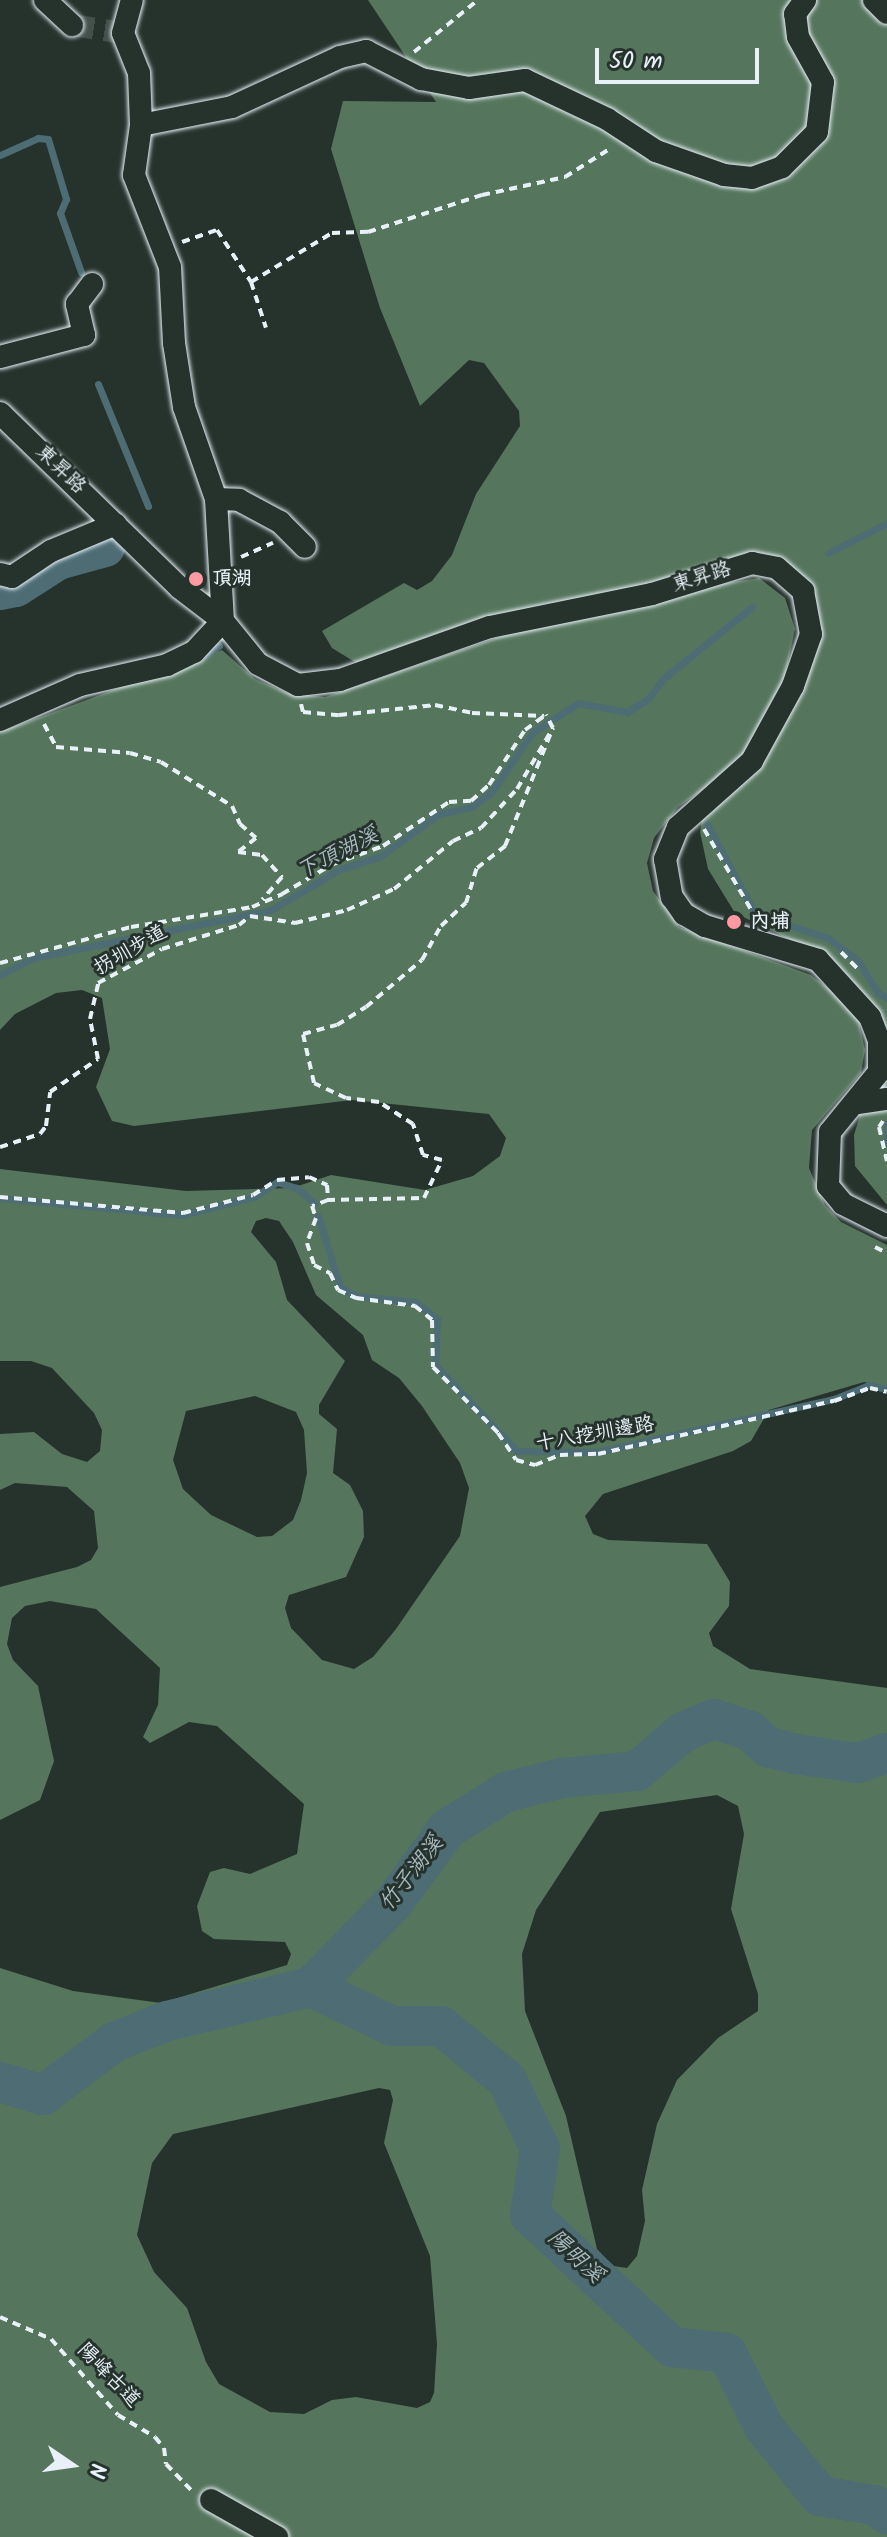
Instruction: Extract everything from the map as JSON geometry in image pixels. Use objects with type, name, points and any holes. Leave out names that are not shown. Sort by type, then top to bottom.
[{"type":"street","points":[[45,0],[72,25]]},
{"type":"street","points":[[0,720],[80,685],[167,665],[194,652],[223,621],[216,499],[184,407],[165,248],[134,175],[141,125],[139,73],[123,33],[132,0]]},
{"type":"street","points":[[141,125],[232,107],[340,57],[366,51],[421,79],[469,88],[525,80],[607,119],[656,151],[724,175],[752,178],[782,167],[817,132],[823,82],[798,37],[795,14],[805,0]]},
{"type":"street","points":[[874,0],[887,13]]},
{"type":"street","points":[[0,357],[84,335],[77,304],[92,284]]},
{"type":"street","name":"東昇路","points":[[0,413],[180,588],[223,621],[258,664],[298,685],[340,680],[490,627],[652,594],[752,563],[777,568],[803,591],[811,634],[793,686],[752,761],[678,827],[665,859],[672,897],[684,914],[705,926],[818,960],[870,1017],[879,1041],[879,1072],[858,1103],[830,1132],[828,1186],[843,1204],[887,1226]]},
{"type":"street","points":[[216,499],[239,500],[299,540]]},
{"type":"street","points":[[0,574],[12,577],[51,551],[116,524]]},
{"type":"street","points":[[858,1103],[887,1099]]},
{"type":"street","points":[[211,2500],[277,2537]]},
{"type":"path","points":[[397,66],[478,0]]},
{"type":"path","points":[[251,282],[332,233],[368,232],[482,195],[565,177],[630,136]]},
{"type":"path","points":[[165,248],[217,230],[251,282],[266,328]]},
{"type":"path","points":[[222,562],[299,540]]},
{"type":"path","points":[[298,685],[303,712],[339,715],[435,705],[472,713],[546,715]]},
{"type":"path","points":[[39,704],[56,747],[130,753],[161,762],[232,806],[240,824],[256,838],[238,852],[262,855],[282,877],[261,902]]},
{"type":"path","points":[[0,1197],[183,1213],[253,1195],[277,1180],[309,1177],[327,1185],[327,1200],[424,1198],[442,1160],[423,1155],[413,1124],[379,1102],[346,1098],[314,1083],[303,1034],[337,1025],[366,1007],[422,960],[441,926],[466,903],[477,868],[505,846],[552,726],[546,715]]},
{"type":"path","points":[[0,963],[131,927],[252,907],[333,864],[383,846],[449,802],[471,801],[489,785],[525,730],[546,715]]},
{"type":"path","points":[[252,907],[250,916],[295,923],[347,910],[394,889],[453,841],[481,828],[517,789],[552,726]]},
{"type":"path","points":[[696,813],[752,916],[768,922]]},
{"type":"path","name":"拐圳步道","points":[[0,1147],[40,1134],[46,1126],[50,1092],[98,1059],[90,1019],[98,983],[116,978],[162,949],[239,925],[250,916]]},
{"type":"path","points":[[836,948],[854,961],[866,983]]},
{"type":"path","points":[[887,1116],[879,1127],[887,1161]]},
{"type":"path","name":"十八挖圳邊路","points":[[327,1200],[312,1206],[316,1218],[307,1243],[314,1265],[330,1273],[338,1290],[356,1298],[415,1306],[432,1320],[433,1367],[498,1433],[516,1460],[535,1465],[560,1455],[598,1454],[870,1388],[887,1392]]},
{"type":"path","name":"陽峰古道","points":[[0,2317],[51,2339],[118,2415],[155,2437],[164,2448],[166,2464],[191,2490],[205,2502],[211,2500]]},
{"type":"green space","points":[[368,0],[887,0],[887,1029],[829,958],[735,913],[708,869],[700,832],[703,815],[811,657],[789,566],[667,580],[358,664],[332,648],[322,631],[404,583],[417,590],[432,581],[452,555],[476,494],[520,426],[519,411],[484,363],[469,360],[420,406],[380,308],[331,149],[343,101],[436,102]]},
{"type":"green space","points":[[759,578],[785,598],[795,629],[781,696],[733,769],[678,807],[654,838],[647,863],[653,891],[679,927],[811,975],[847,1003],[859,1022],[865,1050],[861,1073],[812,1130],[809,1168],[825,1205],[841,1222],[887,1245],[887,1387],[864,1382],[769,1410],[751,1441],[733,1451],[603,1494],[585,1516],[593,1534],[608,1540],[707,1544],[730,1582],[729,1606],[709,1633],[713,1646],[750,1669],[887,1688],[887,2537],[0,2537],[0,1968],[73,1991],[161,2003],[287,1965],[291,1954],[285,1942],[214,1939],[202,1931],[197,1906],[210,1872],[224,1868],[250,1874],[297,1854],[304,1804],[217,1726],[189,1722],[150,1743],[143,1737],[158,1705],[160,1668],[96,1609],[50,1601],[25,1606],[12,1618],[7,1644],[13,1660],[38,1686],[54,1761],[40,1800],[0,1820],[0,1587],[77,1567],[91,1560],[98,1548],[94,1511],[67,1487],[15,1483],[0,1490],[0,1434],[34,1432],[62,1454],[87,1462],[100,1451],[102,1430],[94,1413],[52,1368],[31,1361],[0,1361],[0,1169],[186,1191],[292,1188],[331,1175],[425,1190],[473,1176],[500,1156],[506,1138],[489,1114],[352,1100],[134,1126],[112,1121],[96,1087],[110,1049],[102,998],[82,990],[56,993],[15,1014],[0,1030],[0,732],[222,650],[255,679],[287,693],[325,697],[520,630],[675,591]],"holes":[[[266,1218],[279,1221],[293,1242],[316,1295],[363,1335],[372,1360],[399,1378],[422,1406],[460,1463],[469,1488],[460,1536],[396,1629],[373,1657],[354,1669],[322,1660],[291,1628],[285,1608],[289,1595],[346,1577],[364,1537],[363,1511],[350,1485],[333,1473],[337,1429],[319,1414],[319,1405],[345,1361],[287,1300],[276,1262],[251,1232],[256,1221]],[[255,1396],[296,1412],[304,1430],[307,1473],[293,1520],[272,1536],[257,1537],[211,1515],[183,1489],[173,1460],[186,1411]],[[717,1795],[738,1806],[744,1834],[731,1909],[758,1994],[758,2011],[718,2038],[677,2080],[657,2124],[642,2190],[645,2221],[637,2256],[627,2268],[613,2266],[597,2249],[566,2116],[525,2011],[522,1954],[536,1910],[600,1812]],[[379,2088],[390,2090],[393,2100],[384,2143],[430,2256],[437,2344],[434,2393],[430,2402],[417,2408],[356,2397],[332,2400],[304,2414],[270,2412],[219,2384],[206,2362],[187,2308],[154,2272],[137,2235],[152,2163],[173,2134]]]},
{"type":"green space","points":[[887,1075],[887,1205],[855,1166],[854,1135],[861,1112]]},
{"type":"waterway","points":[[0,155],[38,138],[48,139],[66,199],[60,213],[81,272]]},
{"type":"waterway","points":[[98,384],[148,506]]},
{"type":"waterway","name":"下頂湖溪","points":[[828,553],[887,523]]},
{"type":"waterway","points":[[0,590],[16,587],[58,560],[105,547]]},
{"type":"waterway","name":"下頂湖溪","points":[[0,975],[33,958],[271,910],[338,870],[381,856],[439,814],[471,807],[491,793],[532,733],[578,703],[627,712],[648,699],[664,678],[752,607]]},
{"type":"waterway","points":[[204,656],[219,646]]},
{"type":"waterway","points":[[707,824],[755,914],[828,938],[858,961],[878,993],[887,998]]},
{"type":"waterway","points":[[887,1124],[887,1142]]},
{"type":"waterway","points":[[0,1198],[182,1215],[254,1197],[277,1182],[297,1188],[314,1203]]},
{"type":"waterway","points":[[318,1216],[340,1287],[356,1296],[416,1302],[437,1319],[435,1365],[517,1451],[598,1452],[834,1399],[868,1385],[887,1389]]},
{"type":"waterway","name":"竹子湖溪","points":[[0,2082],[43,2095],[114,2042],[167,2021],[311,1987],[394,1902],[447,1829],[506,1792],[562,1778],[637,1771],[683,1732],[714,1719],[750,1731],[768,1747],[796,1754],[857,1763],[887,1753]]},
{"type":"waterway","name":"陽明溪","points":[[311,1987],[392,2026],[441,2026],[507,2080],[540,2149],[530,2215],[672,2347],[727,2353],[764,2427],[820,2496],[874,2505],[887,2514]]},
{"type":"tunnel","points":[[72,25],[123,33]]},
{"type":"place","name":"頂湖","points":[[196,579]]},
{"type":"place","name":"內埔","points":[[734,922]]}]
